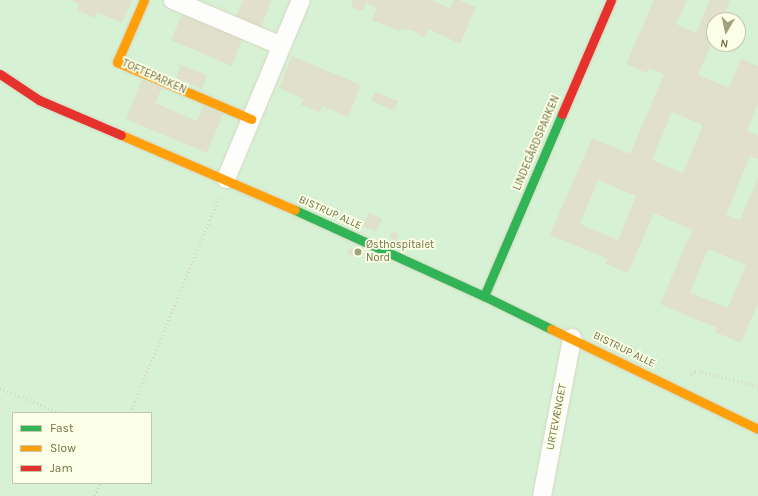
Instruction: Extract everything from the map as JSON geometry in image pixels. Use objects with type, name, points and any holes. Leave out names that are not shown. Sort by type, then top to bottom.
[{"type":"street","name":"TOFTEPARKEN","points":[[144,0],[117,62],[251,119]]},
{"type":"street","points":[[173,0],[282,46]]},
{"type":"street","points":[[226,179],[301,0]]},
{"type":"street","name":"LINDEGÅRDSPARKEN","points":[[484,296],[610,0]]},
{"type":"street","name":"BISTRUP ALLE","points":[[0,74],[39,100],[226,179],[484,296],[758,429]]},
{"type":"street","name":"URTEVÆNGET","points":[[542,496],[572,338]]},
{"type":"path","points":[[130,412],[226,179]]},
{"type":"path","points":[[681,391],[688,377],[695,371],[758,386]]},
{"type":"path","points":[[0,388],[59,412]]},
{"type":"path","points":[[95,496],[100,484]]},
{"type":"green space","points":[[0,0],[758,0],[758,496],[0,496]]},
{"type":"building","points":[[69,0],[132,0],[122,23],[97,12],[95,18],[77,10],[79,4]]},
{"type":"building","points":[[243,0],[272,0],[261,27],[236,17]]},
{"type":"building","points":[[352,0],[432,0],[450,8],[454,0],[459,0],[476,7],[460,44],[429,29],[426,35],[422,37],[414,31],[404,29],[400,31],[372,20],[377,8],[366,3],[364,9],[360,11],[353,8],[351,4]]},
{"type":"building","points":[[654,0],[687,0],[676,24],[696,33],[710,0],[730,0],[725,12],[706,12],[706,52],[708,52],[698,75],[729,88],[741,59],[758,66],[758,103],[747,131],[758,135],[758,159],[750,156],[726,215],[740,220],[758,177],[758,303],[741,343],[715,332],[717,328],[660,304],[692,230],[654,213],[628,273],[606,264],[608,259],[550,235],[592,138],[630,154],[664,74],[649,68],[647,73],[626,64]],"holes":[[[672,112],[703,125],[683,173],[652,160]],[[598,180],[636,196],[618,240],[580,224]],[[708,249],[746,265],[728,308],[690,293]]]},
{"type":"building","points":[[182,14],[242,39],[232,66],[171,40]]},
{"type":"building","points":[[292,56],[361,85],[348,117],[322,106],[320,112],[301,105],[304,99],[279,88]]},
{"type":"building","points":[[181,65],[207,75],[202,89],[176,78]]},
{"type":"building","points":[[142,80],[162,88],[155,103],[197,121],[203,106],[223,114],[207,153],[126,119]]},
{"type":"building","points":[[375,92],[398,101],[394,110],[371,101]]},
{"type":"building","points":[[369,213],[382,219],[376,232],[363,226]]},
{"type":"building","points":[[394,232],[397,233],[397,239],[394,240],[391,239],[390,236],[391,233]]},
{"type":"building","points":[[351,247],[354,248],[354,254],[351,255],[348,254],[347,251],[348,248]]},
{"type":"traffic: fast","points":[[484,296],[562,114]]},
{"type":"traffic: fast","points":[[295,210],[484,296],[551,329]]},
{"type":"traffic: slow","points":[[144,0],[117,62],[251,119]]},
{"type":"traffic: slow","points":[[121,135],[295,210]]},
{"type":"traffic: slow","points":[[551,329],[758,429]]},
{"type":"traffic: jam","points":[[562,114],[611,0]]},
{"type":"traffic: jam","points":[[0,74],[39,100],[121,135]]},
{"type":"place","name":"Østhospitalet Nord","points":[[358,252]]}]
